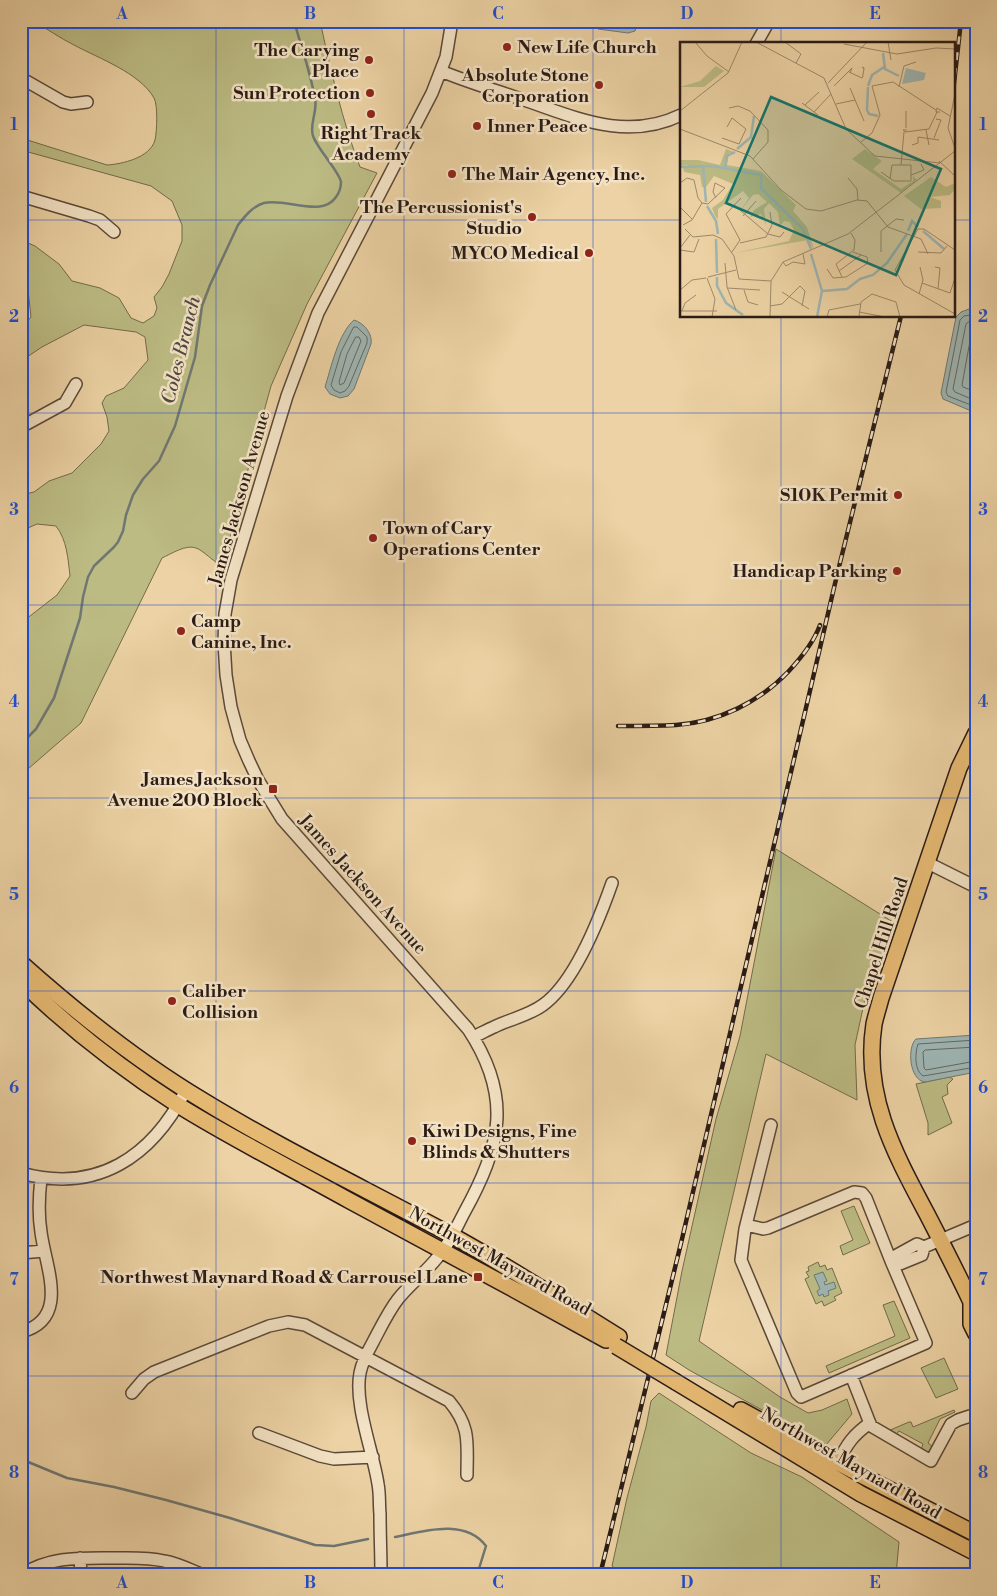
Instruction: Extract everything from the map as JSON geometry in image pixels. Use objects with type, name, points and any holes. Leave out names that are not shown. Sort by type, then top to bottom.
[{"type":"main road","name":"Chapel Hill Road","points":[[976,733],[959,768],[881,998],[874,1023],[872,1049],[873,1080],[879,1110],[902,1166],[973,1304],[971,1324],[976,1334]]},
{"type":"main road","name":"Northwest Maynard Road","points":[[21,963],[132,1053],[186,1090],[244,1125],[453,1236],[861,1494],[976,1553]]},
{"type":"main road","name":"Northwest Maynard Road","points":[[21,981],[90,1042],[178,1105],[242,1142],[443,1251],[618,1341]]},
{"type":"main road","name":"Northwest Maynard Road","points":[[678,1378],[976,1534]]},
{"type":"street","name":"James Jackson Avenue","points":[[381,1575],[379,1487],[360,1404],[358,1385],[360,1371],[389,1310],[443,1251],[480,1185],[496,1136],[495,1092],[488,1065],[473,1037],[434,990],[282,819],[258,780],[240,740],[229,698],[224,658],[225,621],[231,580],[294,378],[318,313],[421,116],[441,71],[452,21]]},
{"type":"street","points":[[757,42],[769,21]]},
{"type":"street","points":[[441,71],[597,124],[627,128],[667,122],[680,116]]},
{"type":"street","points":[[21,78],[63,102],[70,104],[87,102]]},
{"type":"street","points":[[21,196],[100,220],[114,232]]},
{"type":"street","points":[[21,427],[65,403],[76,384]]},
{"type":"street","points":[[928,863],[976,887]]},
{"type":"street","points":[[473,1037],[523,1016],[554,996],[574,970],[602,912],[612,883]]},
{"type":"street","points":[[21,1173],[41,1178],[62,1179],[84,1177],[115,1166],[139,1152],[154,1137],[178,1105],[186,1090]]},
{"type":"street","points":[[746,1225],[763,1229],[768,1228],[854,1192],[862,1193],[866,1198],[893,1261],[926,1343],[801,1397],[797,1393],[741,1260],[746,1225],[771,1125]]},
{"type":"street","points":[[21,1332],[31,1329],[44,1318],[51,1302],[52,1288],[40,1223],[41,1178]]},
{"type":"street","points":[[893,1261],[900,1264],[922,1255],[924,1247],[976,1225]]},
{"type":"street","points":[[21,1253],[44,1251]]},
{"type":"street","points":[[132,1394],[144,1379],[154,1372],[281,1323],[288,1322],[305,1325],[449,1401],[464,1421],[467,1433],[467,1475]]},
{"type":"street","points":[[851,1375],[871,1426],[931,1462],[951,1424],[970,1416]]},
{"type":"street","points":[[838,1462],[850,1440],[870,1423]]},
{"type":"street","points":[[259,1433],[320,1456],[334,1459],[373,1457]]},
{"type":"street","points":[[80,1558],[81,1575]]},
{"type":"street","points":[[21,1575],[44,1563],[80,1558],[153,1559],[175,1563],[204,1575]]},
{"type":"shaded area","points":[[34,21],[320,21],[342,113],[360,167],[377,173],[307,304],[271,386],[223,566],[199,549],[192,547],[179,550],[162,558],[81,723],[21,775],[21,623],[57,595],[70,576],[65,543],[56,526],[37,524],[21,531],[21,495],[34,492],[49,481],[72,473],[101,444],[109,431],[102,403],[106,396],[124,388],[148,360],[145,337],[136,332],[84,325],[42,347],[21,361],[21,329],[31,317],[28,290],[21,280],[21,240],[35,246],[59,264],[72,281],[100,288],[119,298],[131,318],[143,323],[154,316],[157,308],[154,297],[169,274],[182,241],[182,225],[172,201],[151,186],[21,150],[21,138],[107,165],[142,156],[152,146],[156,131],[157,112],[155,101],[148,89],[118,67],[69,42]]},
{"type":"shaded area","points":[[776,849],[896,924],[868,985],[855,1045],[857,1100],[766,1054],[699,1341],[780,1397],[808,1413],[822,1410],[847,1399],[852,1414],[826,1445],[689,1370],[666,1355],[682,1271],[716,1119],[740,1036]]},
{"type":"shaded area","points":[[949,1077],[953,1079],[947,1085],[948,1094],[942,1097],[952,1123],[928,1135],[928,1123],[916,1084]]},
{"type":"shaded area","points":[[854,1206],[870,1243],[843,1255],[840,1246],[853,1240],[841,1211]]},
{"type":"shaded area","points":[[818,1262],[820,1267],[825,1265],[827,1270],[832,1268],[842,1293],[834,1297],[836,1300],[824,1306],[822,1301],[816,1304],[805,1279],[809,1277],[806,1272],[809,1271],[808,1267]]},
{"type":"shaded area","points":[[894,1301],[910,1338],[829,1373],[826,1366],[895,1336],[883,1305]]},
{"type":"shaded area","points":[[944,1358],[958,1389],[936,1398],[921,1368]]},
{"type":"shaded area","points":[[659,1393],[751,1453],[802,1477],[899,1542],[896,1575],[623,1575],[612,1566],[651,1401]]},
{"type":"shaded area","points":[[954,1410],[955,1412],[940,1419],[928,1443],[933,1447],[928,1454],[921,1450],[923,1444],[899,1431],[895,1436],[888,1431],[909,1422],[911,1422],[913,1427]]},
{"type":"water","points":[[595,21],[638,21],[635,31],[628,33],[598,29],[594,23]]},
{"type":"water","points":[[969,309],[976,310],[976,413],[943,399],[941,393],[956,317],[961,312]]},
{"type":"water","points":[[354,320],[367,329],[371,336],[371,344],[354,389],[348,396],[340,398],[330,394],[325,387],[339,342],[348,326]]},
{"type":"water","points":[[976,1035],[976,1072],[925,1082],[916,1076],[911,1063],[911,1049],[916,1039]]},
{"type":"water","points":[[823,1272],[827,1281],[824,1282],[825,1285],[834,1282],[836,1288],[828,1291],[829,1295],[824,1297],[823,1294],[819,1296],[817,1291],[820,1289],[814,1275]]},
{"type":"waterway","name":"Coles Branch","points":[[21,744],[36,729],[54,698],[80,618],[88,577],[94,566],[118,542],[133,495],[143,479],[159,461],[175,426],[195,357],[202,306],[238,225],[246,215],[260,204],[273,202],[313,207],[322,206],[330,203],[339,192],[341,186],[339,177],[313,136],[312,127],[316,104],[294,21]]},
{"type":"waterway","points":[[21,1459],[67,1478],[166,1500],[315,1545],[334,1546],[368,1539]]},
{"type":"waterway","points":[[395,1537],[444,1529],[456,1529],[467,1532],[477,1537],[486,1546],[477,1575]]},
{"type":"railway","points":[[954,83],[961,21]]},
{"type":"railway","points":[[600,1575],[682,1239],[837,575],[901,318]]},
{"type":"railway","points":[[618,726],[692,723],[708,720],[737,709],[764,693],[788,672],[807,650],[820,625]]},
{"type":"place","name":"New Life Church","points":[[507,47]]},
{"type":"place","name":"The Carying Place","points":[[369,60]]},
{"type":"place","name":"Absolute Stone Corporation","points":[[599,85]]},
{"type":"place","name":"Sun Protection","points":[[370,93]]},
{"type":"place","name":"Right Track Academy","points":[[371,114]]},
{"type":"place","name":"Inner Peace","points":[[477,126]]},
{"type":"place","name":"The Mair Agency, Inc.","points":[[452,174]]},
{"type":"place","name":"The Percussionist's Studio","points":[[532,217]]},
{"type":"place","name":"MYCO Medical","points":[[589,253]]},
{"type":"place","name":"S10K Permit","points":[[898,495]]},
{"type":"place","name":"Town of Cary Operations Center","points":[[373,538]]},
{"type":"place","name":"Handicap Parking","points":[[897,571]]},
{"type":"place","name":"Camp Canine, Inc.","points":[[181,631]]},
{"type":"place","name":"James Jackson Avenue 200 Block","points":[[273,789]]},
{"type":"place","name":"Caliber Collision","points":[[172,1001]]},
{"type":"place","name":"Kiwi Designs, Fine Blinds & Shutters","points":[[412,1141]]},
{"type":"place","name":"Northwest Maynard Road & Carrousel Lane","points":[[478,1277]]}]
